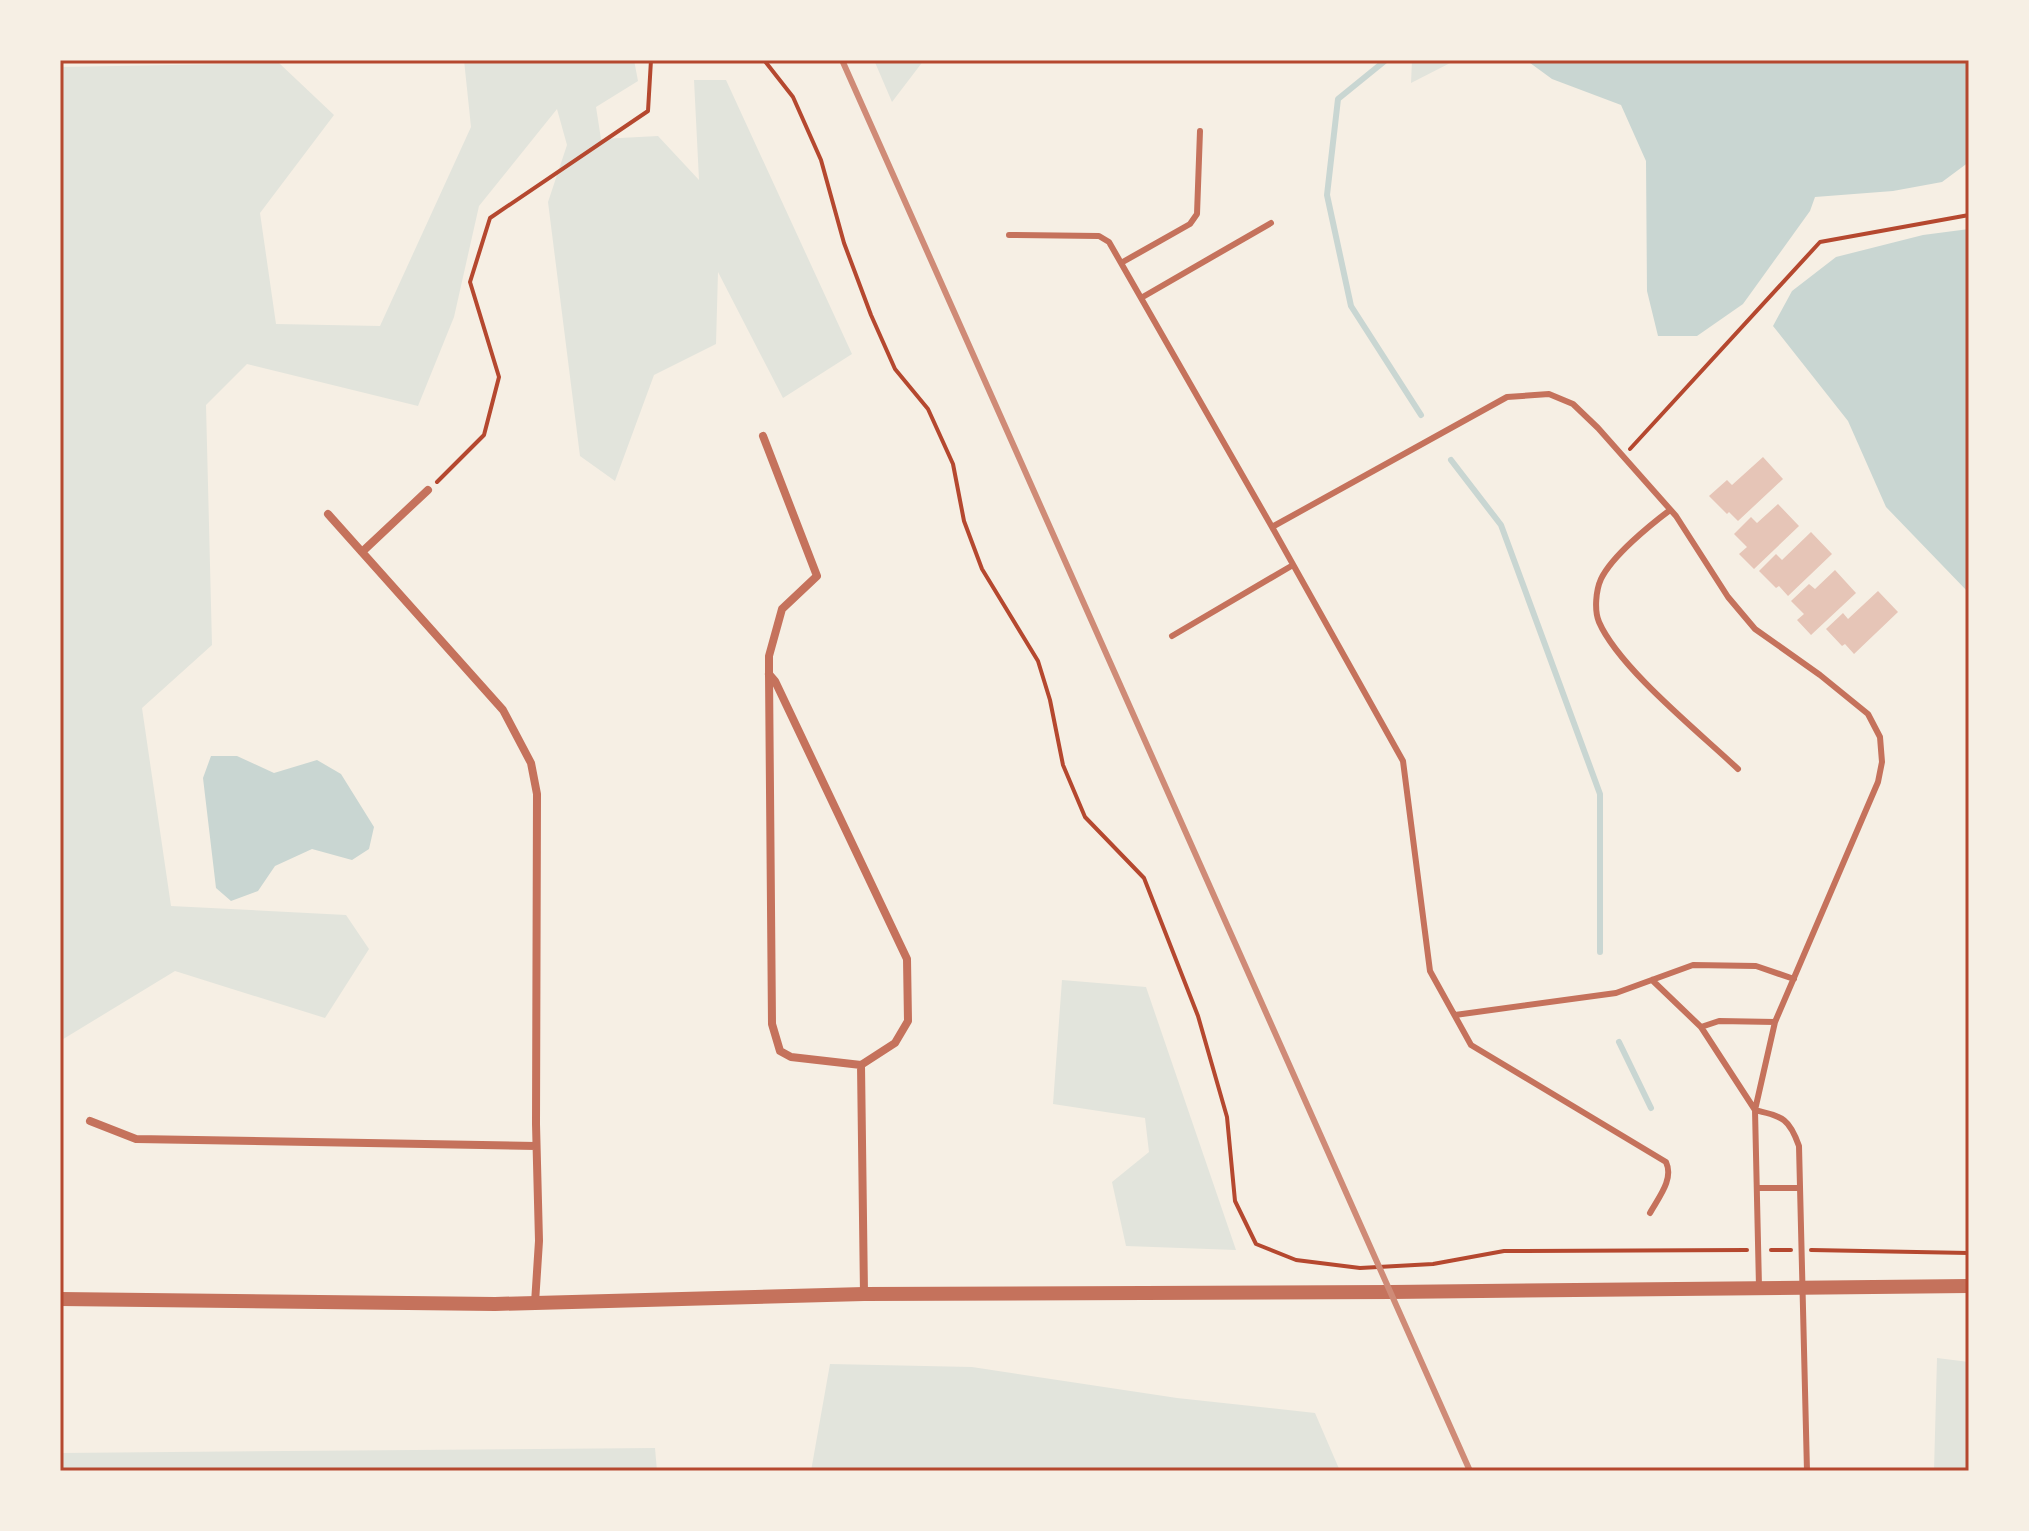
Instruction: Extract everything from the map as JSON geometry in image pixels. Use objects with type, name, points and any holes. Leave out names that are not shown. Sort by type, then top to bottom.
[{"type":"street","points":[[763,436],[817,576],[782,609],[769,656],[769,674],[772,1024],[780,1051],[791,1057],[861,1065],[895,1043],[908,1021],[907,959],[769,674]]},
{"type":"street","points":[[362,552],[428,490]]},
{"type":"street","points":[[328,514],[503,710],[531,763],[537,794],[536,1146],[539,1241],[535,1303]]},
{"type":"street","points":[[861,1065],[864,1294]]},
{"type":"street","points":[[90,1121],[136,1139],[536,1146]]},
{"type":"street","points":[[60,1299],[535,1303],[864,1294],[1969,1286]]},
{"type":"lane","points":[[1121,263],[1190,224],[1197,214],[1200,131]]},
{"type":"lane","points":[[1141,298],[1271,223]]},
{"type":"lane","points":[[1009,235],[1099,236],[1109,242],[1403,761],[1430,971],[1471,1045],[1666,1162],[1670,1171],[1668,1180],[1650,1213]]},
{"type":"lane","points":[[1272,527],[1507,397],[1549,394],[1573,404],[1670,510],[1728,597],[1755,629],[1868,714],[1880,737],[1882,762],[1878,782],[1775,1022],[1755,1110],[1759,1287]]},
{"type":"lane","points":[[1670,510],[1637,536],[1602,578],[1596,608],[1599,621],[1622,656],[1661,698],[1738,769]]},
{"type":"lane","points":[[1172,636],[1293,565]]},
{"type":"lane","points":[[1455,1015],[1616,993],[1693,965],[1756,966],[1794,979]]},
{"type":"lane","points":[[1652,980],[1701,1027],[1755,1110],[1783,1117],[1793,1130],[1799,1146],[1807,1471]]},
{"type":"lane","points":[[1701,1027],[1719,1021],[1775,1022]]},
{"type":"lane","points":[[1757,1188],[1800,1188]]},
{"type":"path","points":[[428,490],[484,435],[499,377],[470,282],[490,218],[648,111],[651,60]]},
{"type":"path","points":[[764,60],[793,97],[821,160],[844,243],[895,369],[928,409],[953,464],[964,521],[982,569],[1038,661],[1050,700],[1063,765],[1085,817],[1144,878],[1198,1016],[1227,1117],[1235,1201],[1256,1244],[1296,1260],[1360,1268],[1433,1264],[1504,1251],[1969,1253]]},
{"type":"path","points":[[1623,457],[1820,242],[1969,215]]},
{"type":"shaded area","points":[[464,60],[634,60],[638,81],[596,107],[601,139],[658,136],[699,180],[694,80],[726,80],[852,354],[783,398],[718,272],[716,344],[654,375],[615,481],[580,456],[548,202],[567,145],[557,109],[479,206],[454,317],[418,406],[247,364],[206,405],[212,645],[142,708],[171,906],[346,915],[369,949],[325,1018],[175,971],[60,1041],[60,67],[279,63],[334,115],[260,213],[276,324],[380,326],[471,127]]},
{"type":"shaded area","points":[[874,60],[924,60],[892,102]]},
{"type":"shaded area","points":[[1412,60],[1456,60],[1411,83]]},
{"type":"shaded area","points":[[1526,60],[1745,60],[1755,63],[1762,60],[1969,60],[1969,162],[1942,182],[1893,191],[1815,197],[1810,211],[1743,304],[1697,336],[1658,336],[1647,291],[1646,161],[1621,105],[1552,79]]},
{"type":"shaded area","points":[[1969,229],[1969,593],[1886,507],[1848,421],[1773,326],[1792,291],[1836,257],[1923,235]]},
{"type":"shaded area","points":[[211,756],[237,756],[274,773],[317,760],[341,774],[374,827],[369,849],[352,860],[312,849],[275,866],[258,891],[231,901],[216,888],[203,778]]},
{"type":"shaded area","points":[[1062,980],[1146,987],[1236,1250],[1126,1246],[1112,1182],[1149,1152],[1145,1118],[1053,1104]]},
{"type":"shaded area","points":[[1937,1358],[1969,1362],[1969,1471],[1934,1471]]},
{"type":"shaded area","points":[[830,1364],[972,1367],[1177,1398],[1315,1413],[1340,1471],[811,1471]]},
{"type":"shaded area","points":[[655,1448],[657,1471],[60,1471],[60,1453]]},
{"type":"building","points":[[1763,457],[1783,479],[1738,521],[1709,496],[1727,480],[1732,485]]},
{"type":"building","points":[[1778,504],[1799,526],[1754,569],[1739,554],[1747,547],[1734,534],[1751,517],[1757,523]]},
{"type":"building","points":[[1811,532],[1832,554],[1788,596],[1759,571],[1776,554],[1782,560]]},
{"type":"building","points":[[1835,570],[1856,593],[1811,635],[1797,620],[1804,614],[1791,601],[1809,584],[1815,589]]},
{"type":"building","points":[[1878,591],[1898,612],[1854,654],[1826,629],[1843,613],[1848,619]]},
{"type":"waterway","points":[[1386,60],[1338,99],[1327,195],[1351,306],[1421,415]]},
{"type":"waterway","points":[[1451,460],[1501,525],[1600,794],[1600,952]]},
{"type":"waterway","points":[[1619,1042],[1651,1108]]},
{"type":"railway","points":[[842,60],[1470,1471]]}]
